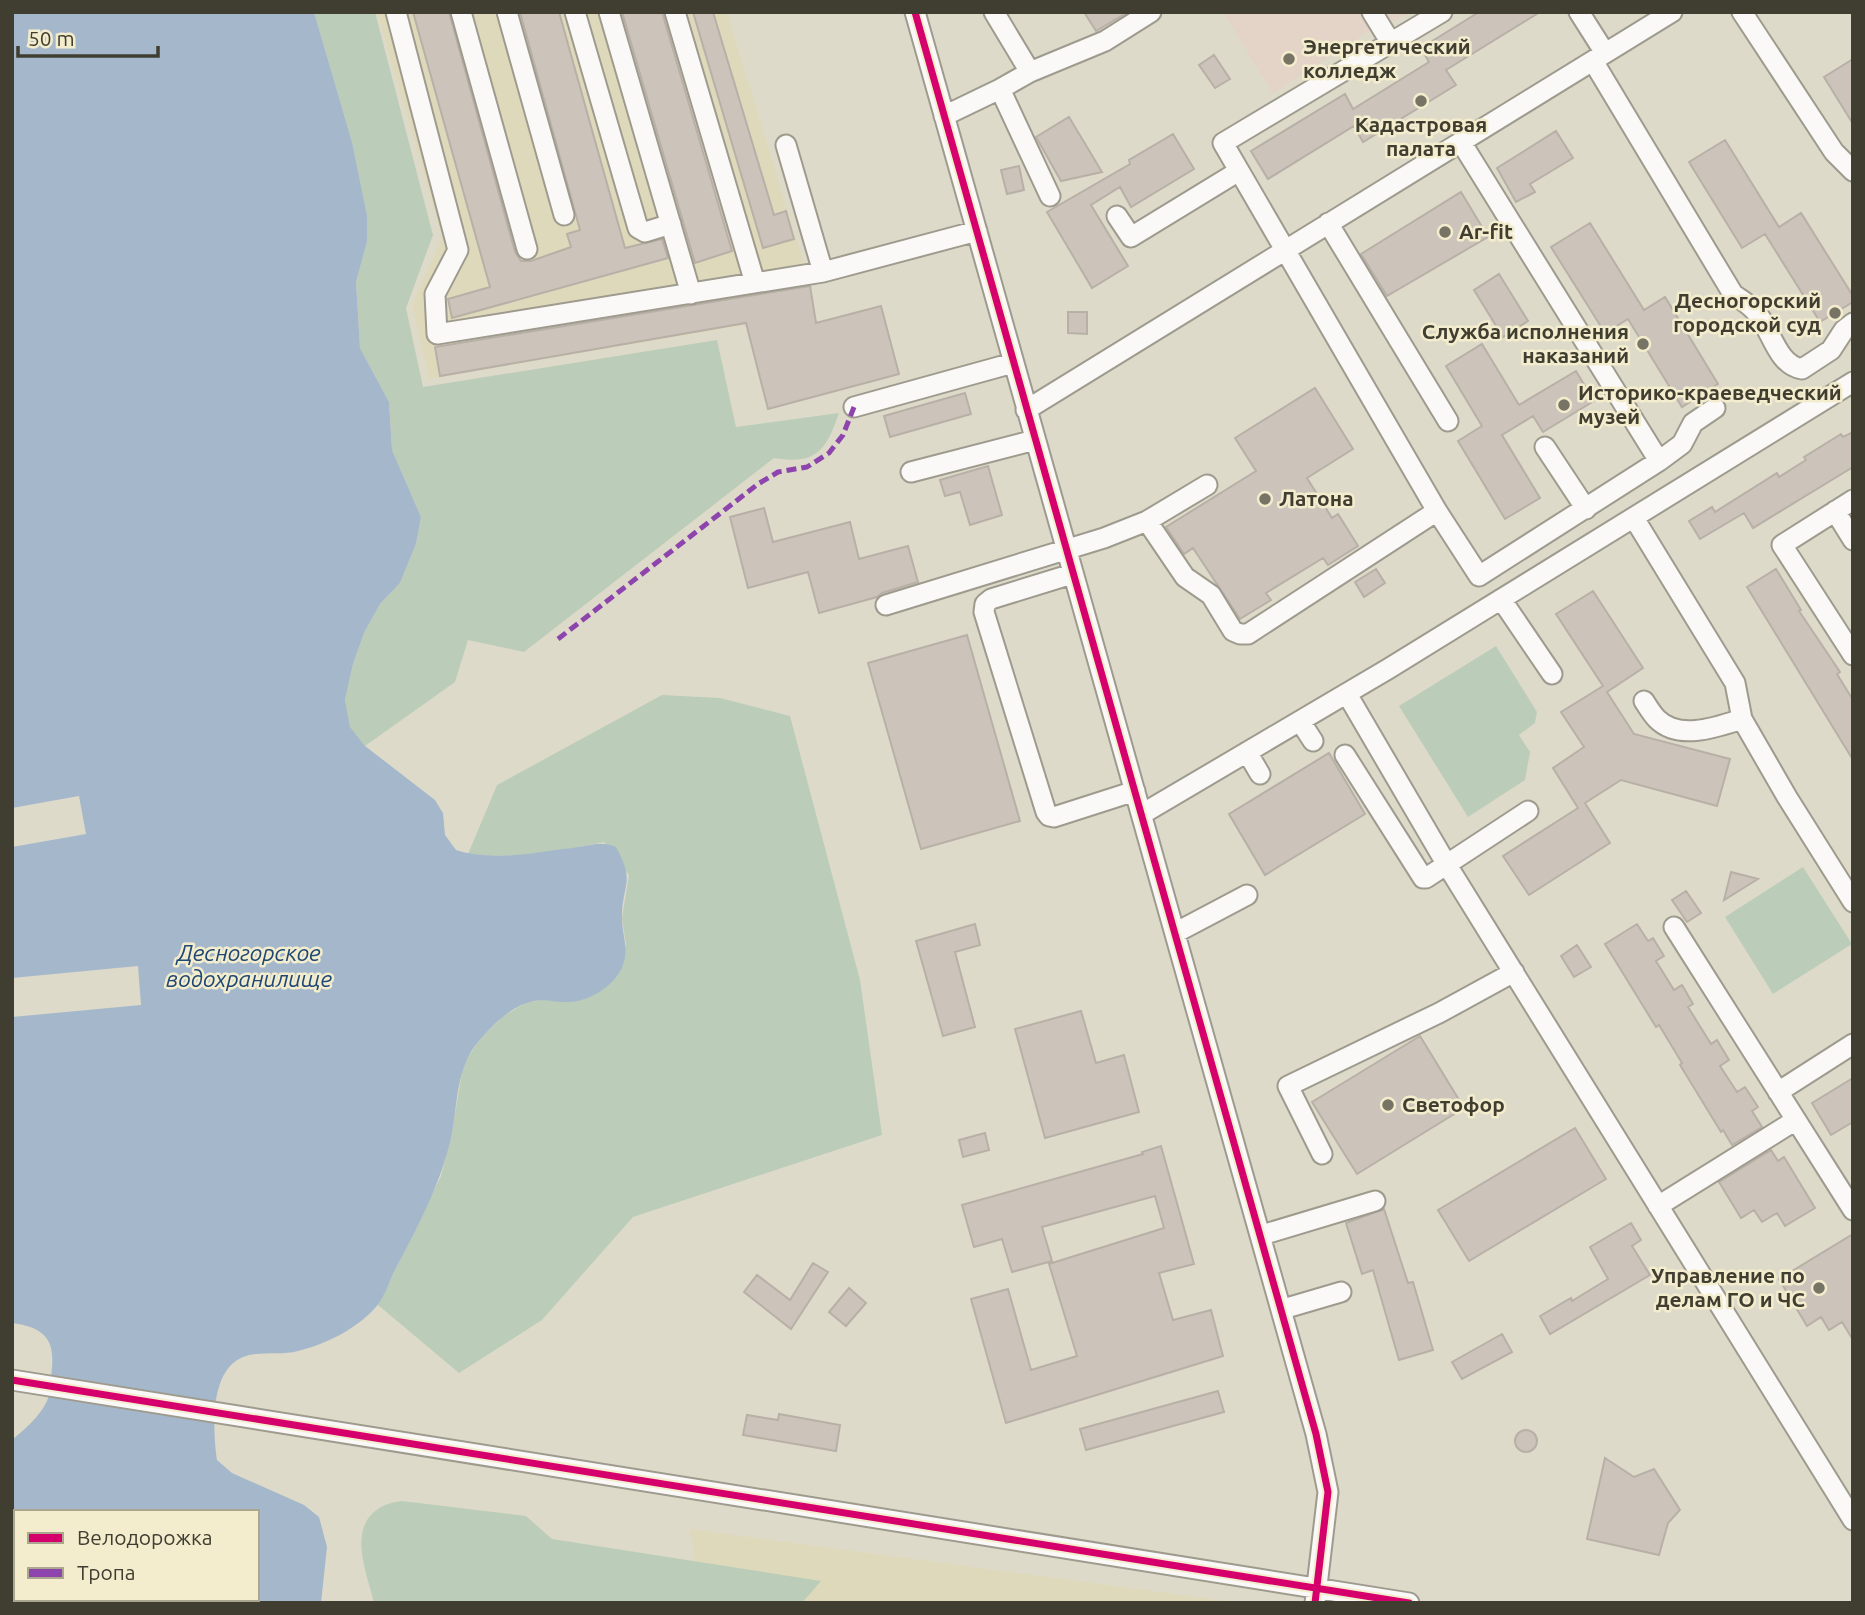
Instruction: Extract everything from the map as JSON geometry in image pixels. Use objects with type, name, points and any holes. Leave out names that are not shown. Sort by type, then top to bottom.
[{"type":"street","points":[[396,12],[458,250],[435,294],[437,334],[823,272],[977,231]]},
{"type":"street","points":[[461,12],[527,249]]},
{"type":"street","points":[[507,12],[564,215]]},
{"type":"street","points":[[575,12],[638,228],[645,232],[671,224]]},
{"type":"street","points":[[610,12],[691,293]]},
{"type":"street","points":[[675,12],[755,283]]},
{"type":"street","points":[[915,12],[1065,550],[1283,1309],[1316,1434],[1328,1492],[1316,1595]]},
{"type":"street","points":[[994,12],[1030,72]]},
{"type":"street","points":[[944,116],[1030,72],[1105,41],[1151,12]]},
{"type":"street","points":[[1372,12],[1391,43]]},
{"type":"street","points":[[1442,12],[1223,143],[1437,511],[1479,576],[1659,461],[1682,444],[1693,423],[1715,408]]},
{"type":"street","points":[[1579,12],[1599,57],[1733,294],[1756,312],[1786,362],[1801,369],[1832,350],[1844,330],[1853,323]]},
{"type":"street","points":[[1026,410],[1672,12]]},
{"type":"street","points":[[1742,12],[1834,152],[1853,171]]},
{"type":"street","points":[[1000,89],[1050,196]]},
{"type":"street","points":[[1461,142],[1659,461]]},
{"type":"street","points":[[786,145],[823,272]]},
{"type":"street","points":[[1117,216],[1131,237],[1239,171]]},
{"type":"street","points":[[1328,223],[1448,421]]},
{"type":"street","points":[[854,407],[1013,363]]},
{"type":"street","points":[[1142,814],[1347,694],[1853,382]]},
{"type":"street","points":[[911,472],[1035,440]]},
{"type":"street","points":[[1545,447],[1586,509]]},
{"type":"street","points":[[886,605],[1065,550],[1147,521],[1207,485]]},
{"type":"street","points":[[1853,500],[1782,545],[1853,655]]},
{"type":"street","points":[[1147,521],[1185,577],[1211,596],[1233,631],[1248,634],[1437,511]]},
{"type":"street","points":[[1835,511],[1853,540]]},
{"type":"street","points":[[1633,518],[1735,683],[1742,719],[1853,902]]},
{"type":"street","points":[[1072,574],[991,599],[985,604],[984,612],[1049,816],[1054,817],[1135,791]]},
{"type":"street","points":[[1501,599],[1552,674]]},
{"type":"street","points":[[1347,694],[1447,865],[1853,1520]]},
{"type":"street","points":[[1644,701],[1658,720],[1673,728],[1703,731],[1742,719]]},
{"type":"street","points":[[1300,721],[1312,741]]},
{"type":"street","points":[[1247,752],[1260,774]]},
{"type":"street","points":[[1345,755],[1420,875],[1426,878],[1528,811]]},
{"type":"street","points":[[1175,933],[1247,895]]},
{"type":"street","points":[[1674,927],[1853,1210]]},
{"type":"street","points":[[1322,1154],[1288,1086],[1439,1013],[1514,972]]},
{"type":"street","points":[[1779,1093],[1853,1044]]},
{"type":"street","points":[[1658,1206],[1796,1120]]},
{"type":"street","points":[[1262,1236],[1375,1201]]},
{"type":"street","points":[[1283,1309],[1341,1292]]},
{"type":"street","points":[[12,1380],[1015,1542],[1316,1595],[1409,1603]]},
{"type":"shaded area","points":[[377,12],[727,12],[807,274],[816,313],[429,379],[412,305],[442,237]]},
{"type":"shaded area","name":"Энергетический колледж","points":[[1223,12],[1410,12],[1395,21],[1386,20],[1273,94]]},
{"type":"shaded area","points":[[690,1529],[1242,1603],[700,1603]]},
{"type":"green space","points":[[314,12],[375,12],[433,235],[406,308],[423,387],[717,340],[736,427],[839,413],[824,446],[817,452],[800,459],[774,458],[524,652],[468,640],[455,682],[365,746],[350,728],[345,700],[353,664],[364,633],[380,604],[400,583],[416,544],[421,517],[392,450],[389,402],[360,348],[356,282],[367,242],[367,215],[352,142]]},
{"type":"green space","points":[[1496,646],[1537,712],[1535,723],[1519,735],[1530,752],[1525,780],[1468,817],[1399,706]]},
{"type":"green space","points":[[662,695],[720,698],[790,716],[860,980],[882,1135],[633,1217],[542,1320],[459,1373],[378,1305],[441,1176],[452,1132],[463,1066],[477,1043],[503,1016],[526,1003],[547,999],[569,1002],[626,945],[622,918],[629,875],[604,842],[517,855],[468,854],[497,785]]},
{"type":"green space","points":[[1803,867],[1852,944],[1773,994],[1725,917]]},
{"type":"green space","points":[[402,1501],[526,1516],[552,1539],[821,1581],[802,1603],[374,1603],[362,1551],[364,1526],[370,1516],[381,1507]]},
{"type":"water","name":"Десногорское водохранилище","points":[[12,12],[314,12],[352,142],[367,215],[367,242],[356,282],[360,348],[389,402],[392,450],[421,517],[416,544],[400,583],[380,604],[364,633],[353,664],[345,700],[350,727],[365,746],[435,800],[443,813],[445,835],[456,850],[501,856],[597,844],[616,847],[627,876],[622,918],[625,959],[614,979],[593,996],[577,1001],[539,1000],[527,1003],[500,1019],[478,1042],[462,1074],[448,1151],[436,1186],[376,1307],[350,1329],[330,1340],[291,1352],[241,1358],[223,1376],[218,1389],[214,1419],[217,1460],[232,1473],[304,1505],[319,1517],[327,1547],[321,1603],[12,1603],[12,1440],[46,1403],[52,1364],[47,1339],[24,1325],[12,1323]]},
{"type":"pier","points":[[79,796],[86,834],[12,847],[12,808]]},
{"type":"pier","points":[[138,966],[141,1005],[12,1017],[12,978]]},
{"type":"building","points":[[413,12],[449,12],[515,252],[521,261],[531,261],[571,247],[567,234],[580,230],[520,12],[559,12],[625,248],[662,239],[668,258],[452,318],[448,299],[490,287]]},
{"type":"building","points":[[622,12],[662,12],[732,251],[695,263]]},
{"type":"building","points":[[693,12],[713,12],[774,215],[786,211],[794,239],[763,248]]},
{"type":"building","points":[[1084,12],[1128,12],[1096,31]]},
{"type":"building","points":[[1479,12],[1540,12],[1446,70],[1456,85],[1363,142],[1354,126],[1268,179],[1251,151],[1345,94],[1353,109],[1429,62],[1421,48]]},
{"type":"building","points":[[1214,55],[1230,79],[1215,88],[1199,65]]},
{"type":"building","points":[[1853,59],[1853,124],[1824,77]]},
{"type":"building","points":[[1069,117],[1102,172],[1061,181],[1036,137]]},
{"type":"building","points":[[1556,131],[1573,158],[1530,184],[1535,192],[1516,202],[1497,168]]},
{"type":"building","points":[[1173,134],[1194,169],[1131,207],[1120,187],[1091,205],[1128,266],[1092,288],[1047,212],[1130,164],[1129,160]]},
{"type":"building","points":[[1725,140],[1779,227],[1801,213],[1853,296],[1853,302],[1820,322],[1765,234],[1742,248],[1689,162]]},
{"type":"building","points":[[1019,166],[1024,190],[1007,194],[1001,170]]},
{"type":"building","points":[[1461,192],[1488,237],[1387,296],[1361,254]]},
{"type":"building","points":[[1590,223],[1644,310],[1665,297],[1718,384],[1682,407],[1628,319],[1605,333],[1551,247]]},
{"type":"building","points":[[1499,274],[1528,321],[1503,337],[1474,290]]},
{"type":"building","points":[[810,286],[816,323],[881,306],[899,374],[768,409],[746,323],[440,376],[435,347]]},
{"type":"building","points":[[1068,312],[1087,312],[1087,334],[1068,333]]},
{"type":"building","points":[[1482,344],[1519,405],[1576,371],[1594,401],[1543,432],[1533,416],[1502,435],[1540,498],[1505,519],[1458,441],[1482,426],[1446,366]]},
{"type":"building","name":"Латона","points":[[1315,388],[1353,449],[1307,478],[1332,518],[1338,514],[1358,546],[1328,565],[1323,558],[1266,593],[1271,600],[1240,619],[1193,548],[1184,554],[1166,527],[1256,471],[1235,438]]},
{"type":"building","points":[[965,393],[971,414],[890,437],[884,416]]},
{"type":"building","points":[[1853,432],[1853,467],[1753,528],[1744,513],[1700,539],[1689,521],[1712,507],[1715,512],[1777,473],[1779,477],[1806,460],[1804,457],[1841,434],[1843,437]]},
{"type":"building","points":[[988,466],[1002,515],[970,525],[960,492],[945,496],[940,480]]},
{"type":"building","points":[[764,508],[773,542],[850,522],[859,559],[908,546],[918,582],[819,613],[808,572],[748,588],[730,517]]},
{"type":"building","points":[[1376,569],[1385,583],[1364,597],[1355,582]]},
{"type":"building","points":[[1776,569],[1801,610],[1799,611],[1840,672],[1837,674],[1853,700],[1853,760],[1747,587]]},
{"type":"building","points":[[1593,591],[1643,668],[1607,692],[1634,734],[1730,759],[1717,806],[1621,780],[1585,803],[1610,843],[1529,895],[1503,856],[1578,808],[1553,768],[1584,747],[1561,712],[1603,686],[1556,614]]},
{"type":"building","points":[[967,635],[1020,821],[921,849],[868,663]]},
{"type":"building","points":[[1329,753],[1365,814],[1265,875],[1229,814]]},
{"type":"building","points":[[1731,872],[1758,879],[1724,900]]},
{"type":"building","points":[[1686,891],[1701,913],[1687,922],[1672,900]]},
{"type":"building","points":[[975,924],[980,945],[955,952],[975,1027],[943,1036],[916,941]]},
{"type":"building","points":[[1637,924],[1648,941],[1653,938],[1664,956],[1656,961],[1674,990],[1682,985],[1693,1004],[1688,1007],[1711,1044],[1717,1040],[1729,1060],[1720,1066],[1737,1092],[1745,1087],[1758,1107],[1752,1111],[1762,1127],[1732,1145],[1723,1130],[1721,1132],[1680,1065],[1682,1063],[1659,1025],[1656,1027],[1605,944]]},
{"type":"building","points":[[1577,945],[1591,967],[1574,977],[1561,956]]},
{"type":"building","points":[[1081,1011],[1096,1063],[1124,1055],[1139,1112],[1045,1138],[1015,1029]]},
{"type":"building","name":"Светофор","points":[[1420,1036],[1464,1108],[1357,1174],[1312,1102]]},
{"type":"building","points":[[1853,1078],[1853,1122],[1831,1135],[1812,1103]]},
{"type":"building","points":[[1575,1128],[1606,1179],[1469,1261],[1438,1210]]},
{"type":"building","points":[[985,1133],[989,1150],[963,1157],[959,1140]]},
{"type":"building","points":[[1161,1146],[1194,1264],[1159,1273],[1173,1320],[1211,1310],[1223,1356],[1006,1423],[971,1299],[1008,1289],[1031,1370],[1077,1356],[1049,1264],[1164,1228],[1155,1196],[1042,1227],[1052,1261],[1012,1272],[1002,1239],[974,1247],[962,1205],[1143,1154],[1142,1152]]},
{"type":"building","points":[[1771,1150],[1778,1161],[1784,1157],[1815,1208],[1785,1226],[1777,1213],[1762,1222],[1754,1210],[1741,1218],[1719,1182]]},
{"type":"building","points":[[1384,1209],[1408,1283],[1413,1282],[1433,1350],[1399,1360],[1373,1270],[1362,1274],[1346,1223]]},
{"type":"building","points":[[1631,1223],[1641,1240],[1632,1246],[1650,1275],[1550,1334],[1540,1316],[1571,1298],[1572,1301],[1608,1279],[1590,1247]]},
{"type":"building","name":"Управление по делам ГО и ЧС","points":[[1853,1234],[1853,1340],[1842,1322],[1829,1330],[1821,1317],[1807,1326],[1779,1279]]},
{"type":"building","points":[[813,1263],[828,1272],[791,1329],[744,1292],[757,1275],[790,1300]]},
{"type":"building","points":[[849,1288],[866,1303],[846,1326],[829,1312]]},
{"type":"building","points":[[1502,1334],[1512,1352],[1462,1379],[1452,1362]]},
{"type":"building","points":[[1218,1391],[1224,1412],[1086,1450],[1080,1429]]},
{"type":"building","points":[[779,1414],[840,1425],[836,1451],[743,1435],[747,1415],[778,1420]]},
{"type":"building","points":[[1526,1430],[1534,1433],[1537,1441],[1534,1449],[1526,1452],[1518,1449],[1515,1441],[1518,1433]]},
{"type":"building","points":[[1605,1458],[1634,1477],[1654,1469],[1680,1510],[1668,1523],[1659,1555],[1587,1539]]},
{"type":"marked path","points":[[558,639],[758,484],[778,472],[807,467],[829,453],[843,435],[854,407]]},
{"type":"cycle path","points":[[915,12],[1316,1434],[1328,1492],[1315,1603]]},
{"type":"cycle path","points":[[12,1380],[1409,1603]]},
{"type":"place","name":"Энергетический колледж","points":[[1289,59]]},
{"type":"place","name":"Кадастровая палата","points":[[1421,101]]},
{"type":"place","name":"Ar-fit","points":[[1445,232]]},
{"type":"place","name":"Десногорский городской суд","points":[[1835,313]]},
{"type":"place","name":"Служба исполнения наказаний","points":[[1643,344]]},
{"type":"place","name":"Историко-краеведческий музей","points":[[1564,405]]},
{"type":"place","name":"Латона","points":[[1265,499]]},
{"type":"place","name":"Светофор","points":[[1388,1105]]},
{"type":"place","name":"Управление по делам ГО и ЧС","points":[[1819,1288]]}]
